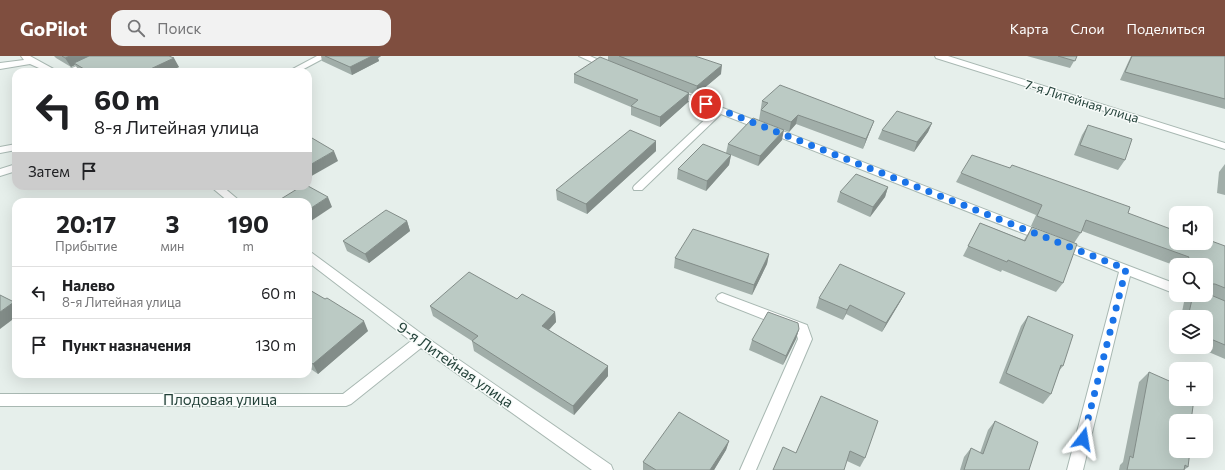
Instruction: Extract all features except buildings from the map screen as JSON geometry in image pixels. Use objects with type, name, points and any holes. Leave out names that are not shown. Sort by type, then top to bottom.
[{"type":"street","points":[[77,68],[106,56]]},
{"type":"street","points":[[299,68],[324,56]]},
{"type":"street","points":[[583,56],[619,70]]},
{"type":"street","name":"7-я Литейная улица","points":[[939,56],[1225,146]]},
{"type":"street","points":[[0,66],[28,59],[47,68]]},
{"type":"street","points":[[662,87],[1169,286]]},
{"type":"street","points":[[638,188],[720,110]]},
{"type":"street","points":[[0,150],[12,148]]},
{"type":"street","points":[[0,173],[12,168]]},
{"type":"street","points":[[220,190],[231,198]]},
{"type":"street","name":"9-я Литейная улица","points":[[312,259],[421,341],[605,470]]},
{"type":"street","points":[[1075,470],[1126,269]]},
{"type":"street","points":[[722,298],[802,329],[805,339],[748,470]]},
{"type":"street","name":"Плодовая улица","points":[[0,400],[346,400],[421,341]]},
{"type":"route","points":[[706,104],[1126,269],[1083,439]]}]
